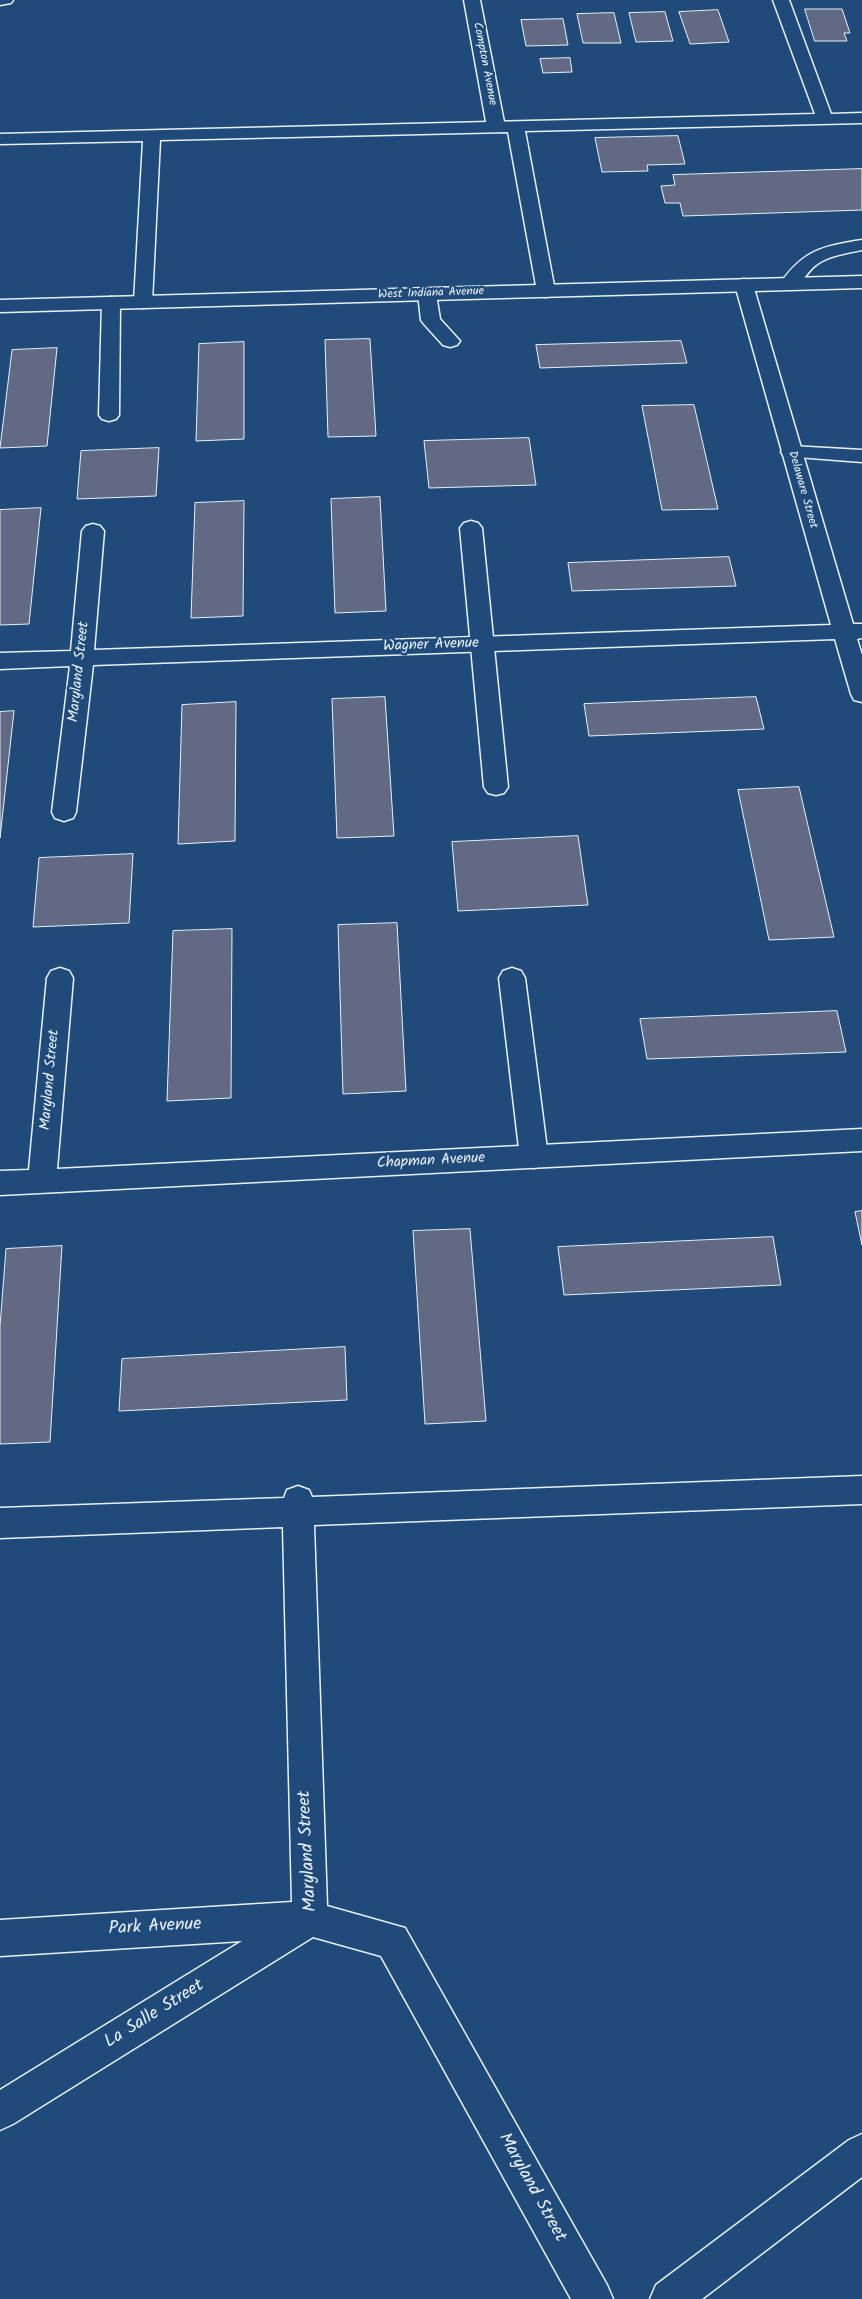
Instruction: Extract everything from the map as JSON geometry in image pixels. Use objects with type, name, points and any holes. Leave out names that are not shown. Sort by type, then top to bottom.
[{"type":"street","points":[[0,0],[5,0]]},
{"type":"street","name":"Compton Avenue","points":[[472,0],[496,127]]},
{"type":"street","points":[[781,0],[825,119]]},
{"type":"street","points":[[0,139],[862,118]]},
{"type":"street","points":[[516,127],[546,292]]},
{"type":"street","points":[[143,302],[152,136]]},
{"type":"street","points":[[789,284],[810,260],[839,248],[862,245]]},
{"type":"street","name":"West Indiana Avenue","points":[[0,306],[862,282]]},
{"type":"street","name":"Delaware Street","points":[[744,285],[791,452],[852,631],[862,694]]},
{"type":"street","points":[[427,294],[430,320],[450,341]]},
{"type":"street","points":[[109,415],[111,303]]},
{"type":"street","points":[[791,452],[862,456]]},
{"type":"street","points":[[471,528],[496,787]]},
{"type":"street","name":"Maryland Street","points":[[64,812],[82,659],[93,531]]},
{"type":"street","name":"Wagner Avenue","points":[[0,662],[852,631]]},
{"type":"street","name":"Maryland Street","points":[[42,1182],[60,978]]},
{"type":"street","points":[[512,978],[534,1157]]},
{"type":"street","name":"Chapman Avenue","points":[[0,1183],[862,1140]]},
{"type":"street","points":[[0,1523],[298,1506],[862,1490]]},
{"type":"street","name":"Maryland Street","points":[[298,1506],[310,1919],[392,1941],[593,2299]]},
{"type":"street","name":"Park Avenue","points":[[0,1938],[310,1919]]},
{"type":"street","name":"La Salle Street","points":[[0,2111],[310,1919]]},
{"type":"street","points":[[670,2299],[862,2153]]},
{"type":"building","points":[[805,9],[842,9],[850,33],[844,33],[847,41],[815,41]]},
{"type":"building","points":[[718,10],[729,42],[690,44],[679,12]]},
{"type":"building","points":[[665,12],[673,41],[636,42],[629,13]]},
{"type":"building","points":[[614,13],[621,43],[583,43],[577,14]]},
{"type":"building","points":[[563,19],[568,45],[526,46],[521,20]]},
{"type":"building","points":[[570,58],[572,72],[543,73],[540,59]]},
{"type":"building","points":[[678,136],[685,164],[647,165],[648,171],[602,172],[595,138]]},
{"type":"building","points":[[862,169],[862,210],[683,216],[680,203],[665,203],[661,186],[675,185],[673,175]]},
{"type":"building","points":[[370,339],[376,436],[328,437],[325,340]]},
{"type":"building","points":[[681,341],[687,363],[540,368],[536,345]]},
{"type":"building","points":[[244,342],[244,439],[196,441],[199,344]]},
{"type":"building","points":[[57,348],[47,446],[0,448],[12,350]]},
{"type":"building","points":[[694,405],[718,509],[662,510],[642,406]]},
{"type":"building","points":[[529,438],[536,485],[429,488],[424,441]]},
{"type":"building","points":[[159,448],[156,496],[77,499],[81,451]]},
{"type":"building","points":[[380,497],[386,611],[335,613],[331,499]]},
{"type":"building","points":[[244,501],[243,616],[191,618],[195,503]]},
{"type":"building","points":[[41,508],[29,624],[0,625],[0,510]]},
{"type":"building","points":[[729,557],[736,586],[572,591],[568,563]]},
{"type":"building","points":[[385,697],[394,836],[337,838],[332,699]]},
{"type":"building","points":[[756,697],[764,729],[589,736],[584,704]]},
{"type":"building","points":[[236,702],[235,841],[178,844],[182,705]]},
{"type":"building","points":[[14,711],[0,838],[0,712]]},
{"type":"building","points":[[799,787],[834,937],[769,940],[738,790]]},
{"type":"building","points":[[578,836],[588,905],[458,911],[452,842]]},
{"type":"building","points":[[133,854],[129,923],[33,927],[39,858]]},
{"type":"building","points":[[397,923],[406,1091],[343,1094],[338,925]]},
{"type":"building","points":[[232,929],[231,1098],[167,1101],[173,931]]},
{"type":"building","points":[[837,1011],[846,1052],[647,1059],[640,1019]]},
{"type":"building","points":[[862,1211],[862,1245],[855,1212]]},
{"type":"building","points":[[470,1229],[486,1421],[425,1424],[413,1231]]},
{"type":"building","points":[[773,1237],[781,1285],[564,1295],[558,1247]]},
{"type":"building","points":[[62,1246],[50,1442],[0,1444],[0,1326],[6,1249]]},
{"type":"building","points":[[345,1347],[347,1400],[119,1411],[122,1359]]}]
